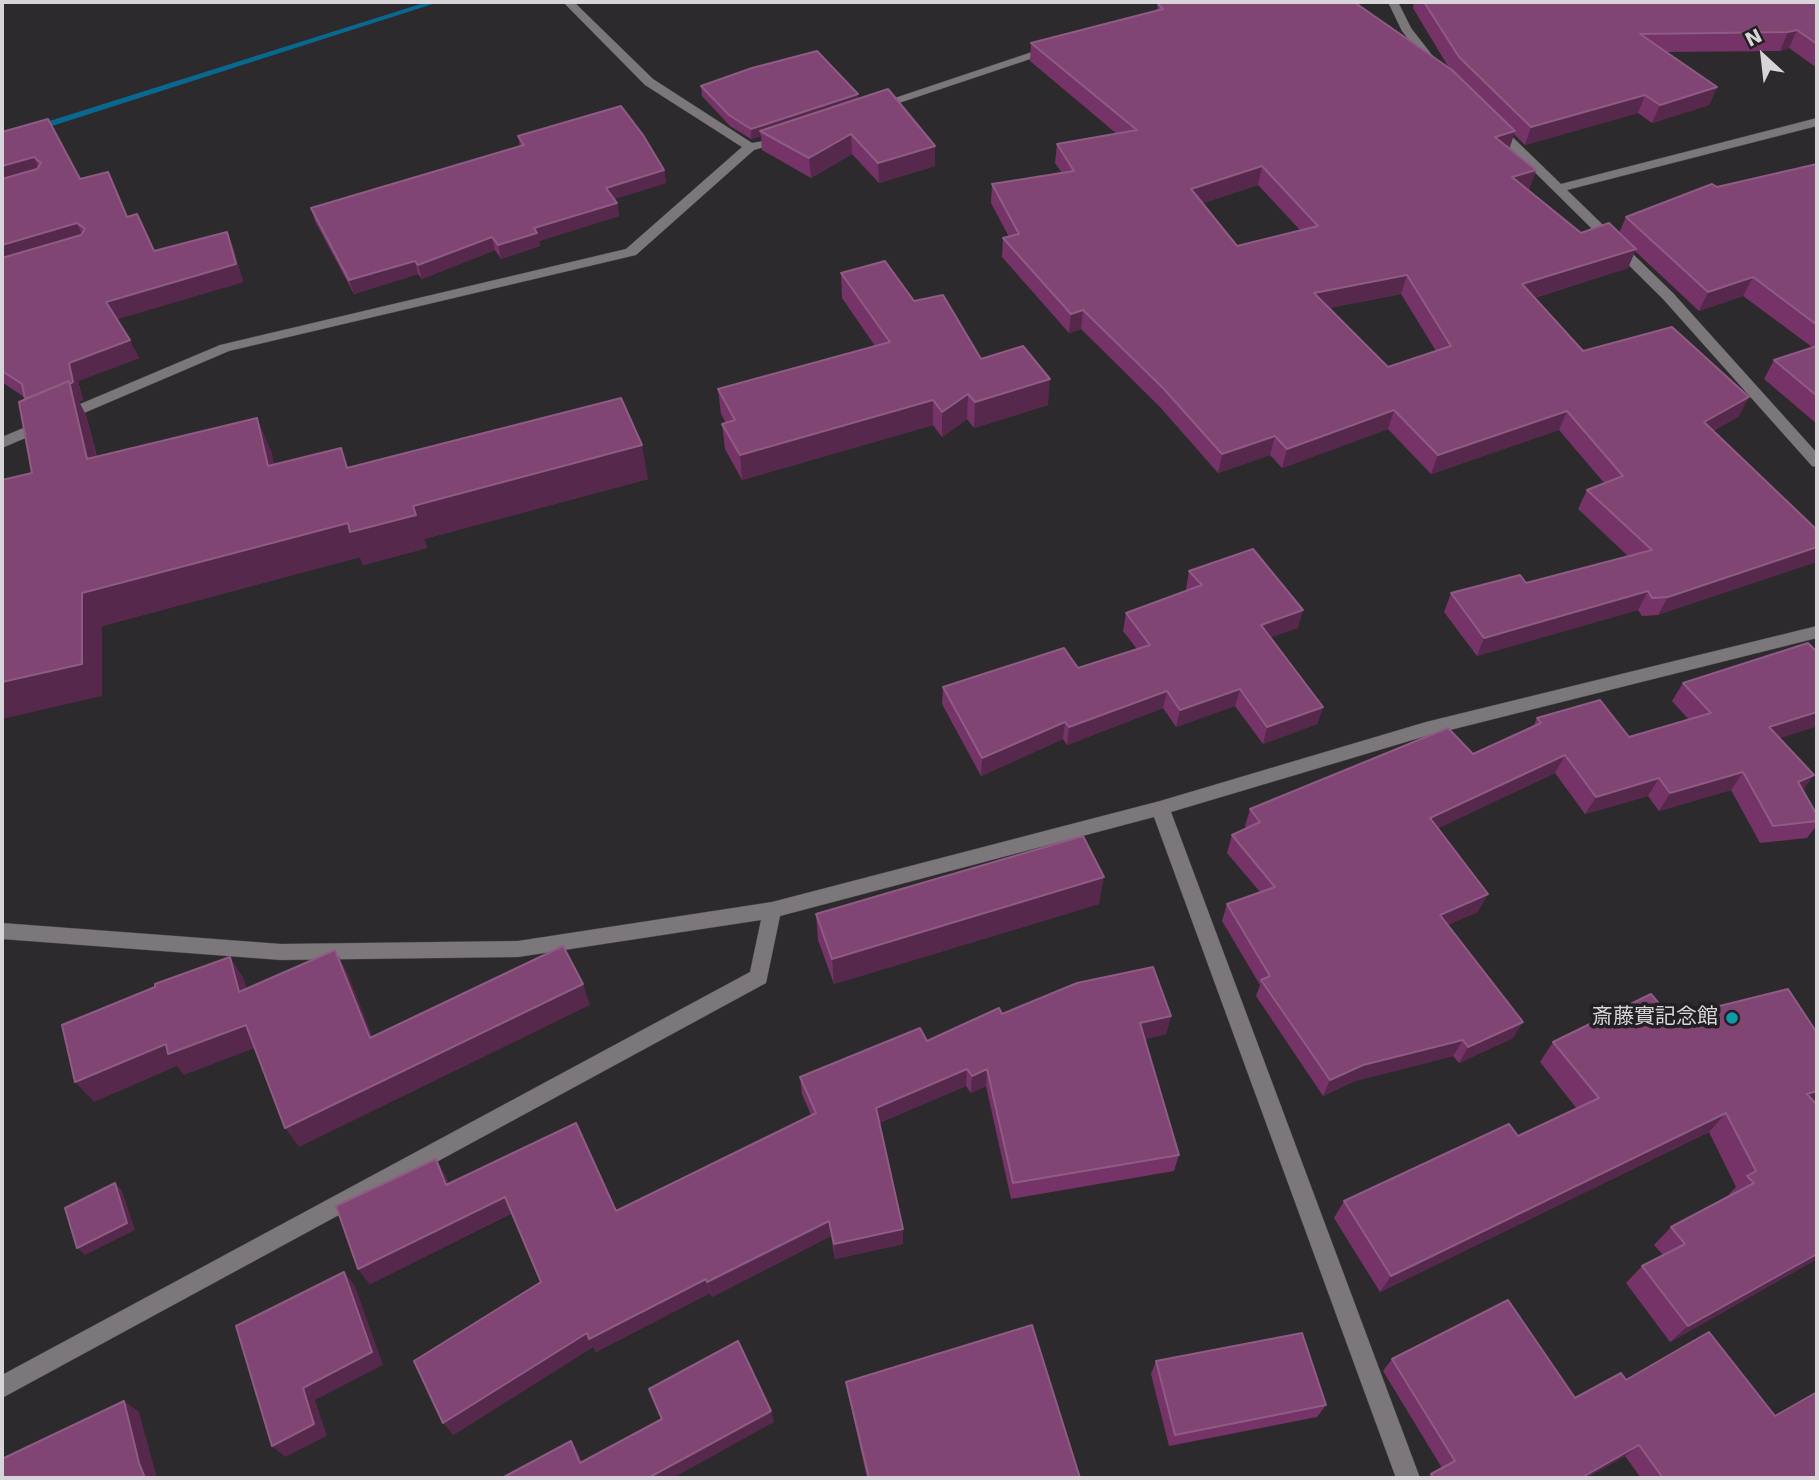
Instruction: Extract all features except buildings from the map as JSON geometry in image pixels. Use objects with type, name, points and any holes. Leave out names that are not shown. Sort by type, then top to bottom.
[{"type":"street","points":[[568,2],[649,82],[750,147]]},
{"type":"street","points":[[1393,2],[1406,29],[1442,74]]},
{"type":"street","points":[[868,108],[1065,44]]},
{"type":"street","points":[[1480,112],[1668,296],[1817,462]]},
{"type":"street","points":[[1558,190],[1817,122]]},
{"type":"street","points":[[2,443],[225,348],[631,252],[750,147],[776,138]]},
{"type":"street","points":[[2,931],[281,952],[518,949],[772,910],[1160,808],[1426,729],[1817,632]]},
{"type":"street","points":[[1160,808],[1408,1478]]},
{"type":"street","points":[[2,1387],[759,977],[772,910]]},
{"type":"waterway","points":[[2,139],[435,2]]},
{"type":"place","name":"斎藤實記念館","points":[[1732,1018]]}]
